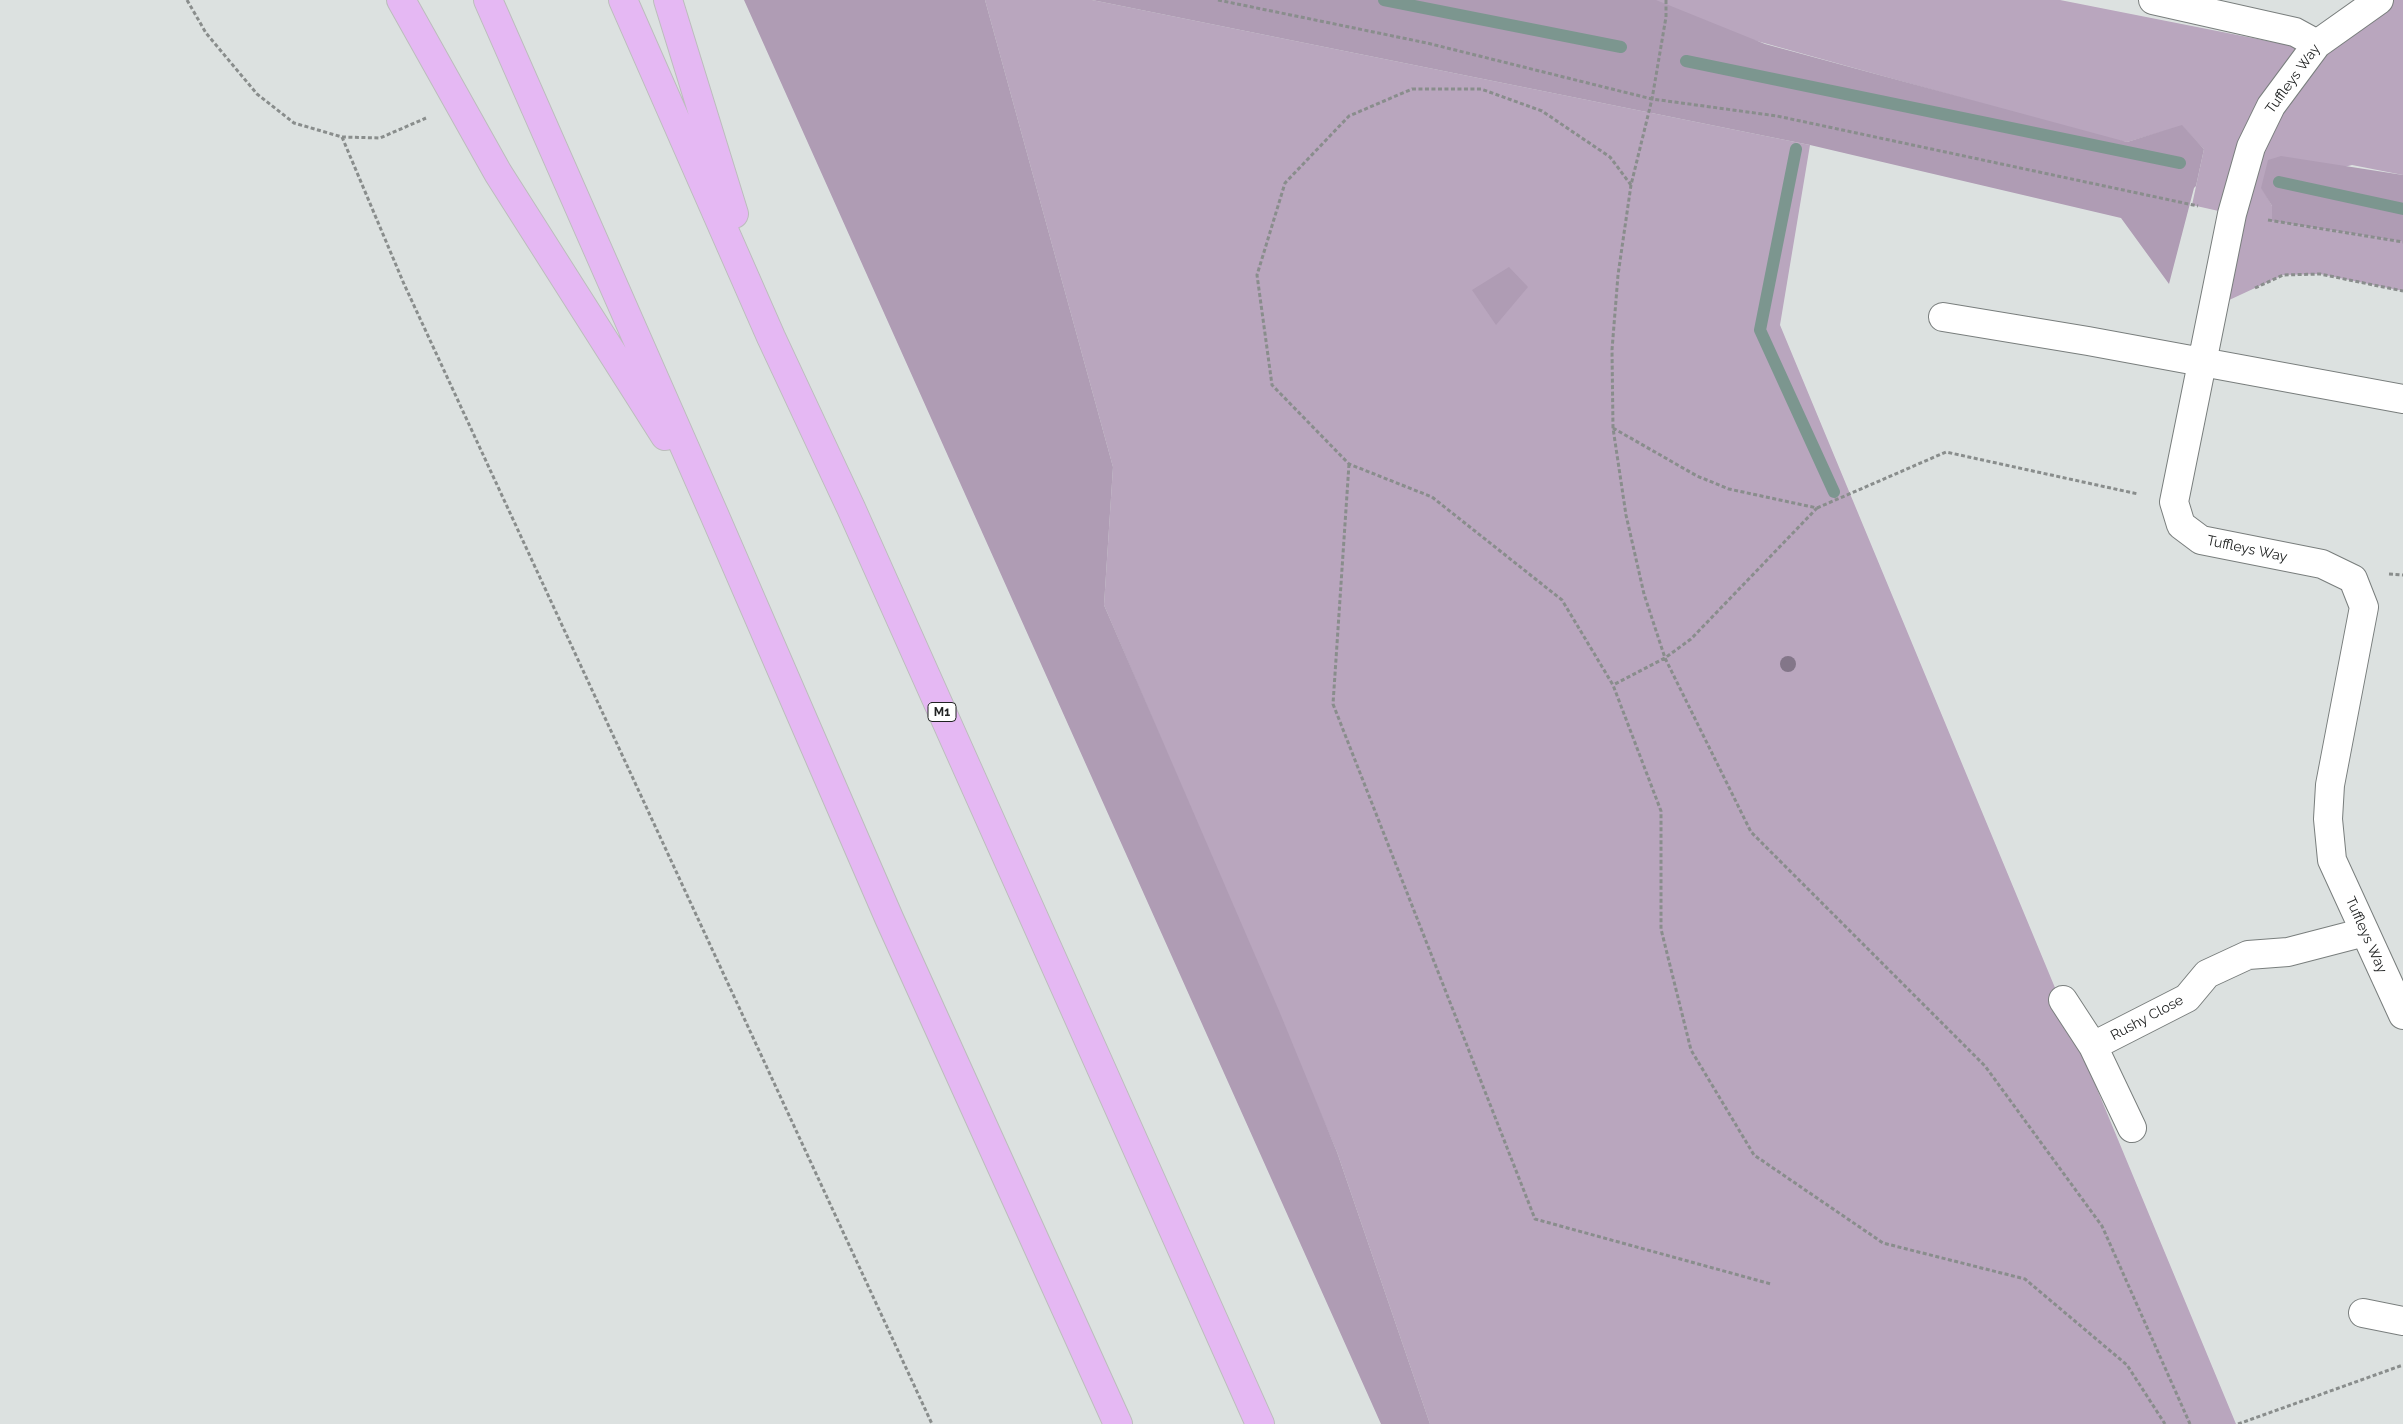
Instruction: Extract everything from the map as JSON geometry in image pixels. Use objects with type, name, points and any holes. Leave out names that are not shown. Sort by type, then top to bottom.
[{"type":"highway","points":[[401,0],[498,173],[714,514]]},
{"type":"highway","points":[[488,0],[889,918],[1118,1424]]},
{"type":"highway","name":"M1","points":[[624,0],[771,336],[855,517],[1260,1424]]},
{"type":"highway","points":[[668,0],[771,336]]},
{"type":"street","points":[[2153,0],[2295,32],[2317,44]]},
{"type":"street","name":"Tuffleys Way","points":[[2379,0],[2317,44],[2270,106],[2251,147],[2232,214],[2174,502],[2181,525],[2201,540],[2322,564],[2353,579],[2364,607],[2330,785],[2328,819],[2332,860],[2403,1016]]},
{"type":"street","points":[[1943,318],[2088,342],[2403,399]]},
{"type":"street","name":"Rushy Close","points":[[2093,1046],[2187,998],[2206,974],[2248,955],[2288,952],[2365,932]]},
{"type":"street","points":[[2063,1000],[2093,1046],[2132,1128]]},
{"type":"street","points":[[2363,1313],[2403,1321]]},
{"type":"path","points":[[187,0],[206,33],[257,94],[294,123],[342,138],[380,138],[434,115]]},
{"type":"path","points":[[1218,0],[1427,43],[1652,99],[1777,116],[2232,214],[2403,242]]},
{"type":"path","points":[[1666,0],[1666,18],[1652,99],[1631,186],[1618,275],[1612,350],[1613,428],[1626,515],[1644,594],[1665,658],[1751,832],[1985,1066],[2102,1226],[2190,1424]]},
{"type":"path","points":[[1631,186],[1610,156],[1542,111],[1480,89],[1412,89],[1350,116],[1285,183],[1257,275],[1272,385],[1350,464],[1432,497],[1562,600],[1613,685],[1661,811],[1661,929],[1691,1050],[1754,1155],[1883,1244],[2025,1279],[2127,1365],[2166,1424]]},
{"type":"path","points":[[342,138],[404,284],[932,1424]]},
{"type":"path","points":[[2212,308],[2283,275],[2320,274],[2403,291]]},
{"type":"path","points":[[1613,428],[1697,476],[1729,489],[1817,508]]},
{"type":"path","points":[[1613,685],[1665,658],[1691,639],[1817,508],[1946,452],[2174,502]]},
{"type":"path","points":[[1350,464],[1333,704],[1535,1219],[1771,1284]]},
{"type":"path","points":[[2238,1424],[2403,1365]]},
{"type":"shaded area","points":[[744,0],[985,0],[1113,467],[1104,605],[1280,1013],[1337,1152],[1430,1424],[1381,1424]]},
{"type":"shaded area","points":[[985,0],[1092,0],[1810,145],[1780,325],[2236,1424],[1430,1424],[1337,1152],[1104,605],[1113,467]]},
{"type":"shaded area","points":[[1092,0],[1656,0],[1765,44],[2127,142],[2182,125],[2204,149],[2196,186],[2169,284],[2121,218],[1810,145]]},
{"type":"shaded area","points":[[1609,0],[2060,0],[2278,43],[2317,44],[2379,0],[2403,0],[2403,175],[2352,165],[2262,188],[2272,206],[2272,221],[2403,242],[2403,291],[2320,274],[2283,275],[2212,308],[2232,214],[2192,205],[2204,149],[2182,126],[2127,142],[2110,139]]},
{"type":"shaded area","points":[[2281,156],[2403,175],[2403,242],[2272,221],[2272,206],[2261,188],[2268,160]]},
{"type":"shaded area","points":[[1509,267],[1528,287],[1496,325],[1472,290]]},
{"type":"waterway","points":[[1384,0],[1621,47]]},
{"type":"waterway","points":[[1686,61],[2180,163]]},
{"type":"waterway","points":[[1796,149],[1760,330],[1834,492]]},
{"type":"waterway","points":[[2279,182],[2403,209]]}]
